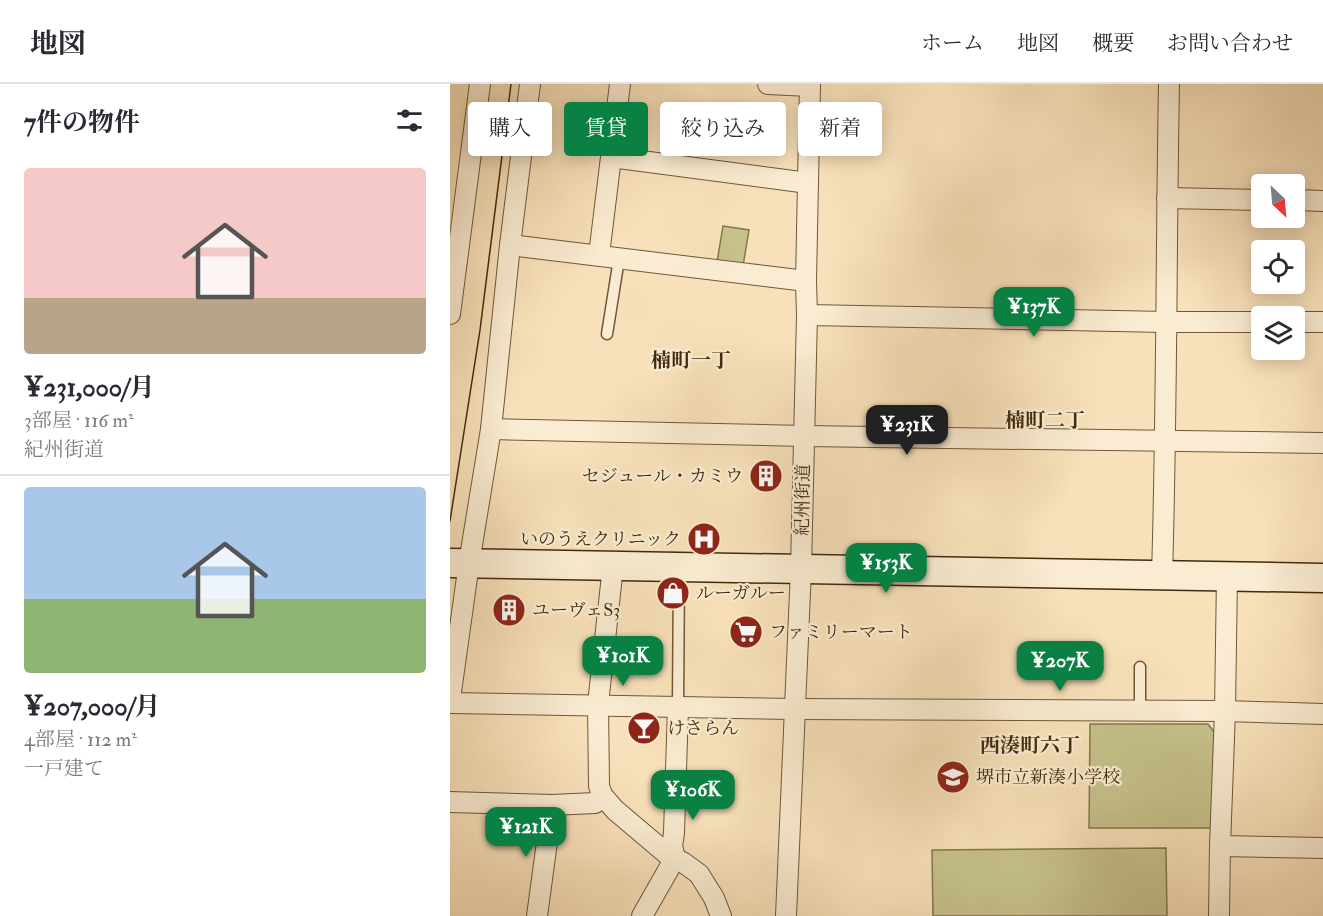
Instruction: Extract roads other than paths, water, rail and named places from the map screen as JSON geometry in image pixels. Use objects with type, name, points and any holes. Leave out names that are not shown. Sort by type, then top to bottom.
[{"type":"street","points":[[450,314],[455,232],[480,84]]},
{"type":"street","points":[[530,84],[491,429],[459,563],[450,701],[795,709],[1225,711],[1323,714]]},
{"type":"street","points":[[599,255],[620,84]]},
{"type":"street","points":[[768,84],[810,85]]},
{"type":"street","points":[[1162,575],[1166,440],[1169,84]]},
{"type":"street","name":"紀州街道","points":[[786,916],[801,569],[810,85]]},
{"type":"street","points":[[611,157],[808,183]]},
{"type":"street","points":[[1167,198],[1251,200]]},
{"type":"street","points":[[1305,200],[1323,201]]},
{"type":"street","points":[[510,245],[806,281]]},
{"type":"street","points":[[807,315],[1251,322]]},
{"type":"street","points":[[1305,322],[1323,322]]},
{"type":"street","points":[[491,429],[1323,443]]},
{"type":"street","points":[[459,563],[1323,578]]},
{"type":"street","points":[[613,566],[598,704],[599,786],[602,795],[615,810],[667,854],[699,874],[714,898],[721,916]]},
{"type":"street","points":[[1219,916],[1227,576]]},
{"type":"street","points":[[642,916],[675,858],[672,846],[678,707]]},
{"type":"street","points":[[450,802],[552,805],[595,803],[602,795]]},
{"type":"street","points":[[537,916],[552,805]]},
{"type":"street","points":[[1220,846],[1323,848]]},
{"type":"lane","points":[[607,334],[620,259]]},
{"type":"lane","points":[[678,707],[679,567]]},
{"type":"lane","points":[[1140,667],[1140,711]]},
{"type":"tram line","points":[[450,521],[480,330],[511,84]]},
{"type":"place","name":"セジュール・カミウ","points":[[766,476]]},
{"type":"place","name":"いのうえクリニック","points":[[704,539]]},
{"type":"place","name":"ルーガルー","points":[[673,593]]},
{"type":"place","name":"ユーヴェS3","points":[[509,610]]},
{"type":"place","name":"ファミリーマート","points":[[746,632]]},
{"type":"place","name":"けさらん","points":[[644,728]]},
{"type":"place","name":"堺市立新湊小学校","points":[[953,777]]},
{"type":"district","name":"楠町一丁","points":[[691,360]]},
{"type":"district","name":"楠町二丁","points":[[1045,420]]},
{"type":"district","name":"西湊町六丁","points":[[1030,745]]}]
